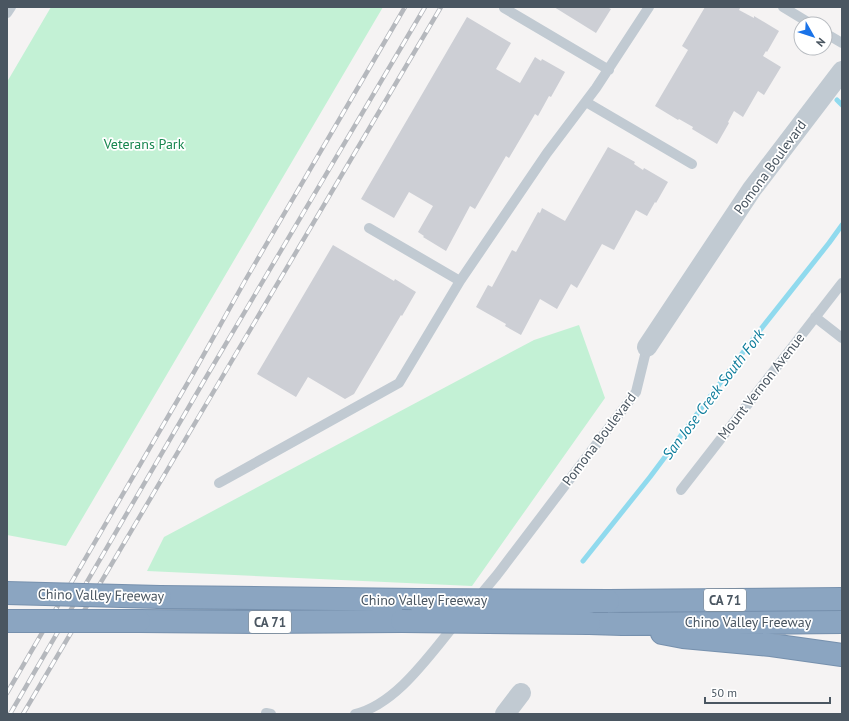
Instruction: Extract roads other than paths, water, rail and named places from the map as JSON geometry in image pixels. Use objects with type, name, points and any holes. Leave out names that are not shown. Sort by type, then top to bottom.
[{"type":"highway","name":"Chino Valley Freeway","points":[[7,593],[160,597],[417,600],[842,599]]},
{"type":"highway","name":"Chino Valley Freeway","points":[[7,621],[622,624],[842,622]]},
{"type":"highway","points":[[622,624],[683,637],[771,645],[842,655]]},
{"type":"street","name":"Pomona Boulevard","points":[[647,347],[752,189],[842,71]]},
{"type":"street","points":[[506,714],[521,693]]},
{"type":"lane","points":[[7,14],[11,7]]},
{"type":"lane","points":[[219,483],[398,383],[460,282],[547,153],[609,70],[649,7]]},
{"type":"lane","points":[[783,7],[798,16]]},
{"type":"lane","points":[[504,8],[609,70]]},
{"type":"lane","points":[[833,38],[842,43]]},
{"type":"lane","points":[[586,102],[692,164]]},
{"type":"lane","points":[[369,228],[460,282]]},
{"type":"lane","name":"Mount Vernon Avenue","points":[[681,490],[842,282]]},
{"type":"lane","points":[[815,317],[842,338]]},
{"type":"lane","name":"Pomona Boulevard","points":[[355,714],[380,704],[416,672],[497,575],[636,392],[647,347]]},
{"type":"waterway","name":"San Jose Creek South Fork","points":[[837,100],[842,105]]},
{"type":"waterway","name":"San Jose Creek South Fork","points":[[583,561],[650,477],[753,339],[842,225]]},
{"type":"railway","points":[[7,693],[405,7]]},
{"type":"railway","points":[[10,714],[208,374],[425,7]]},
{"type":"railway","points":[[23,714],[441,7]]},
{"type":"park label","name":"Veterans Park","points":[[144,144]]}]
